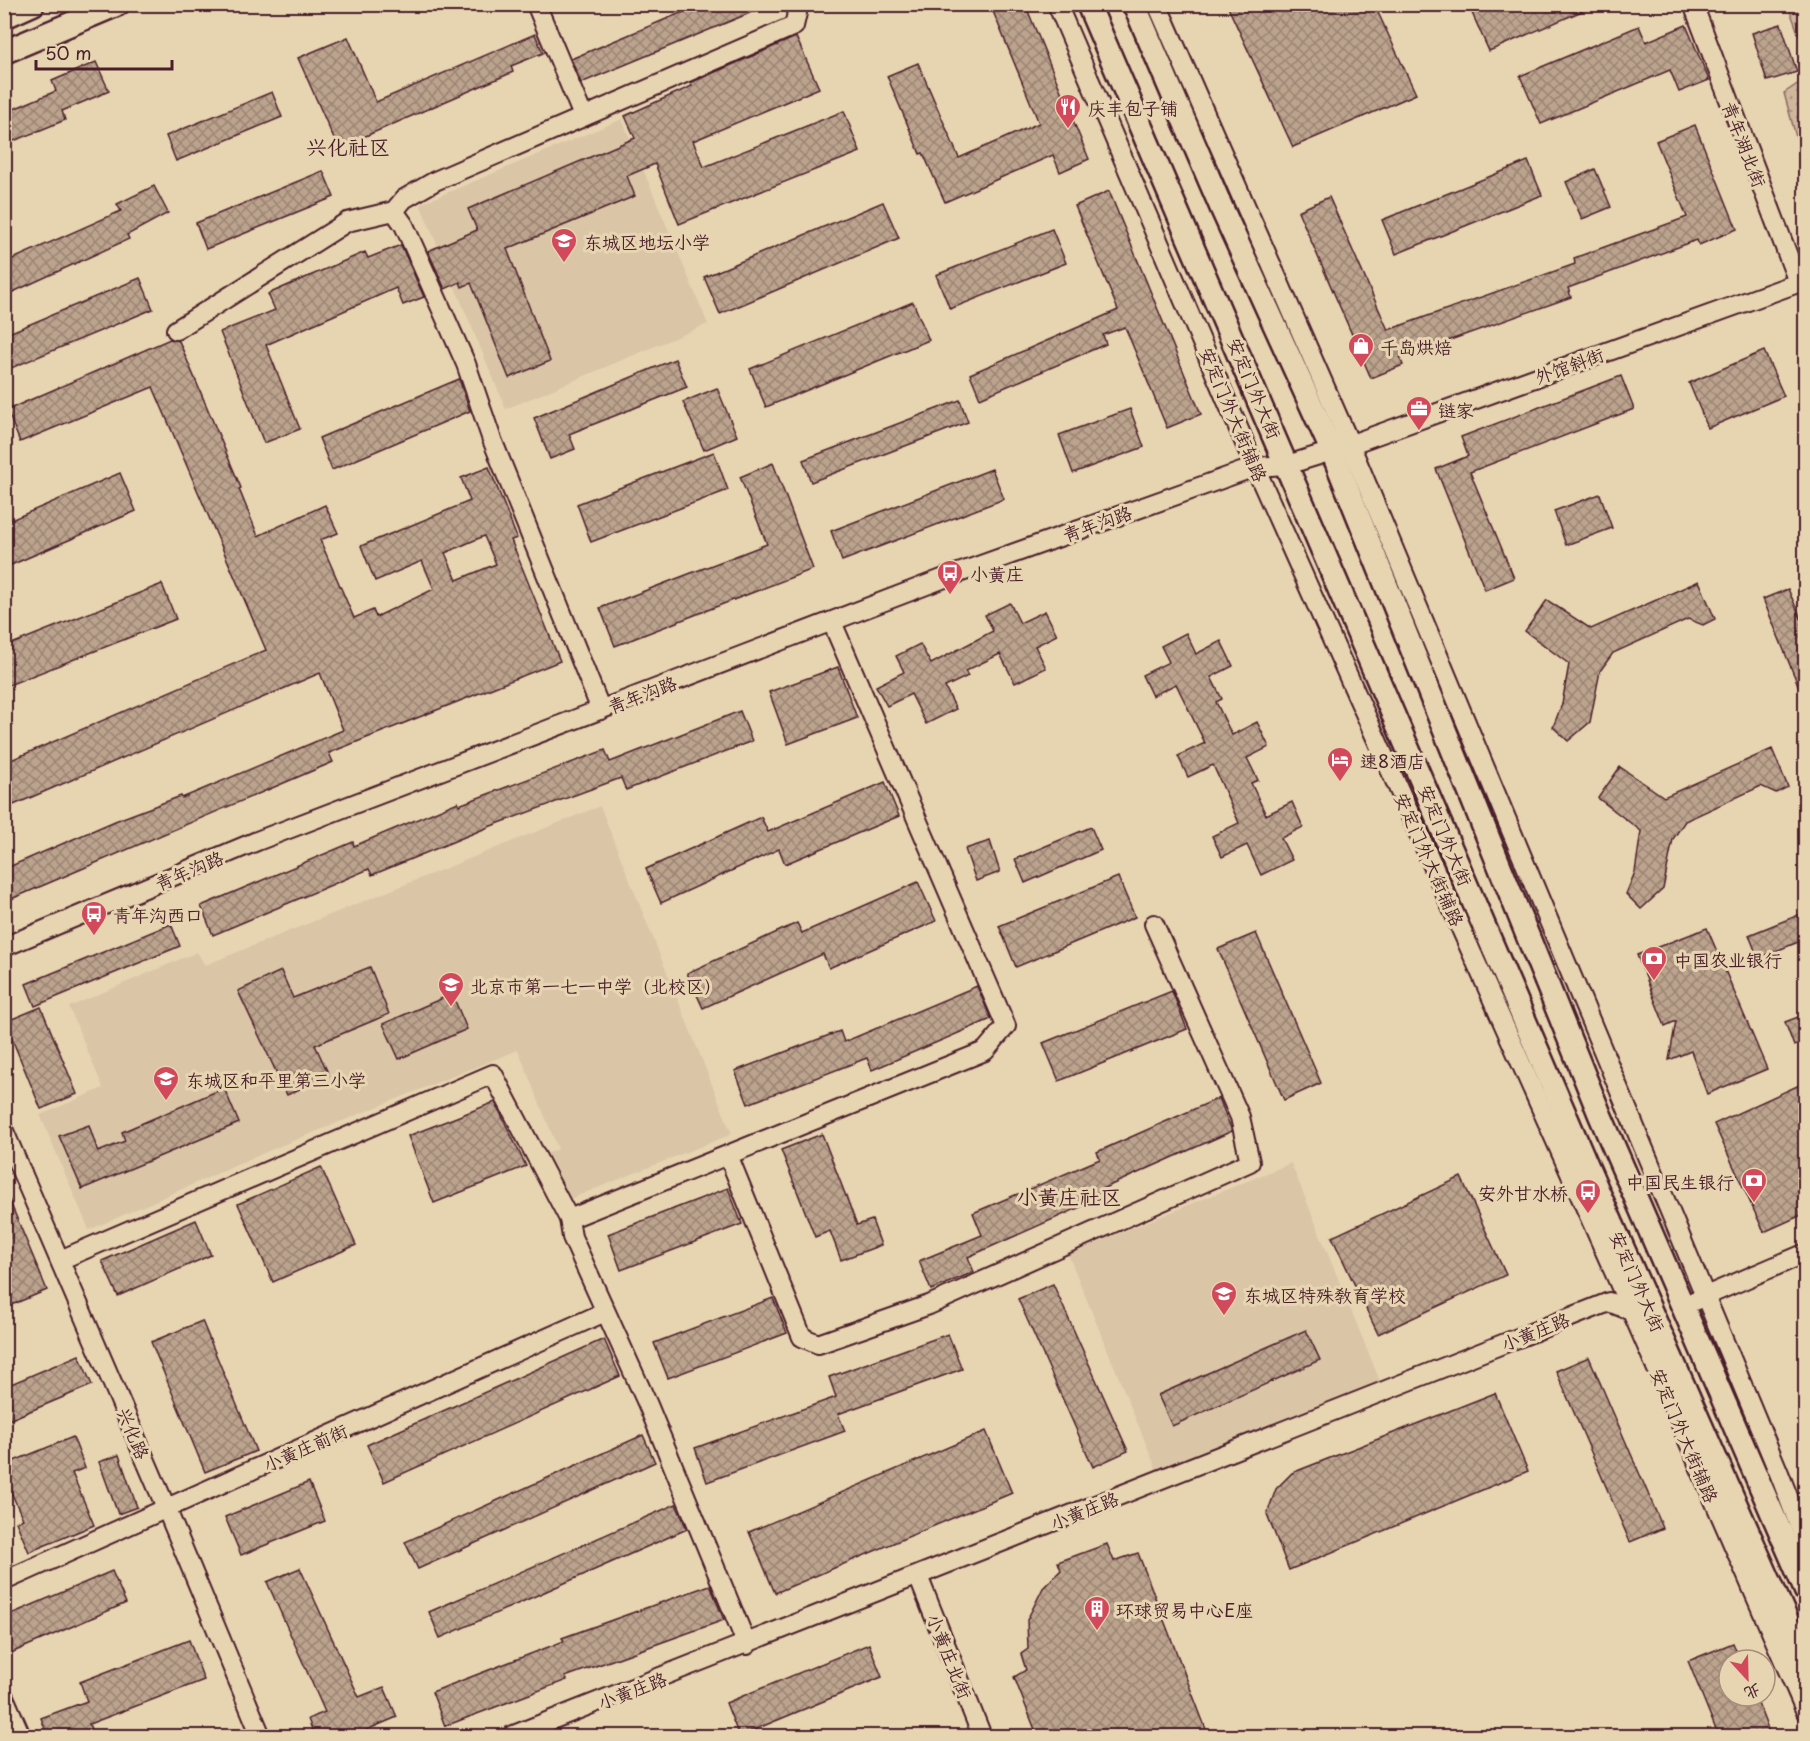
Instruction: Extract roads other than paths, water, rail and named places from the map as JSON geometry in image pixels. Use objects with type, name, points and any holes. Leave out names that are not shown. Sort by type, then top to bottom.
[{"type":"main road","points":[[4,17],[33,4]]},
{"type":"main road","points":[[4,52],[118,4]]},
{"type":"main road","name":"安定门外大街","points":[[1088,4],[1806,1664]]},
{"type":"main road","name":"安定门外大街","points":[[1134,4],[1222,209],[1341,447],[1596,1104],[1806,1591]]},
{"type":"street","points":[[536,4],[583,116]]},
{"type":"street","points":[[176,330],[347,222],[394,211],[404,199],[435,181],[794,26],[797,14],[793,4]]},
{"type":"street","name":"安定门外大街辅路","points":[[1057,4],[1255,466],[1632,1312],[1806,1712]]},
{"type":"street","points":[[1157,4],[1341,447],[1706,1297],[1806,1543]]},
{"type":"street","name":"青年湖北街","points":[[1693,4],[1802,281]]},
{"type":"street","points":[[394,211],[404,225],[466,364],[491,437],[601,710]]},
{"type":"street","name":"外馆斜街","points":[[1287,465],[1802,281]]},
{"type":"street","points":[[1205,345],[1217,301]]},
{"type":"street","name":"青年沟路","points":[[4,947],[257,841],[832,622],[1255,466],[1287,465]]},
{"type":"street","points":[[569,1219],[985,1051],[1006,1026],[832,622]]},
{"type":"street","points":[[728,1155],[802,1338],[818,1344],[929,1305],[1250,1162],[1240,1117],[1154,924]]},
{"type":"street","points":[[60,1260],[493,1074],[569,1219],[572,1237],[648,1405],[747,1645]]},
{"type":"street","name":"兴化路","points":[[4,1131],[167,1510],[261,1737]]},
{"type":"street","points":[[1682,1307],[1806,1253]]},
{"type":"street","name":"小黄庄路","points":[[511,1737],[1609,1302],[1656,1321]]},
{"type":"street","name":"小黄庄前街","points":[[4,1581],[605,1312]]},
{"type":"street","name":"小黄庄北街","points":[[918,1576],[982,1737]]},
{"type":"street","points":[[4,1697],[21,1737]]},
{"type":"place","name":"庆丰包子铺","points":[[1068,130]]},
{"type":"place","name":"东城区地坛小学","points":[[564,264]]},
{"type":"place","name":"千岛烘焙","points":[[1361,369]]},
{"type":"place","name":"链家","points":[[1419,432]]},
{"type":"place","name":"小黄庄","points":[[950,596]]},
{"type":"place","name":"速8酒店","points":[[1340,783]]},
{"type":"place","name":"青年沟西口","points":[[94,937]]},
{"type":"place","name":"中国农业银行","points":[[1654,982]]},
{"type":"place","name":"北京市第一七一中学（北校区）","points":[[451,1008]]},
{"type":"place","name":"东城区和平里第三小学","points":[[166,1102]]},
{"type":"place","name":"中国民生银行","points":[[1754,1204]]},
{"type":"place","name":"安外甘水桥","points":[[1588,1215]]},
{"type":"place","name":"东城区特殊教育学校","points":[[1224,1317]]},
{"type":"place","name":"环球贸易中心E座","points":[[1097,1632]]},
{"type":"district","name":"兴化社区","points":[[348,146]]},
{"type":"district","name":"小黄庄社区","points":[[1069,1196]]}]
